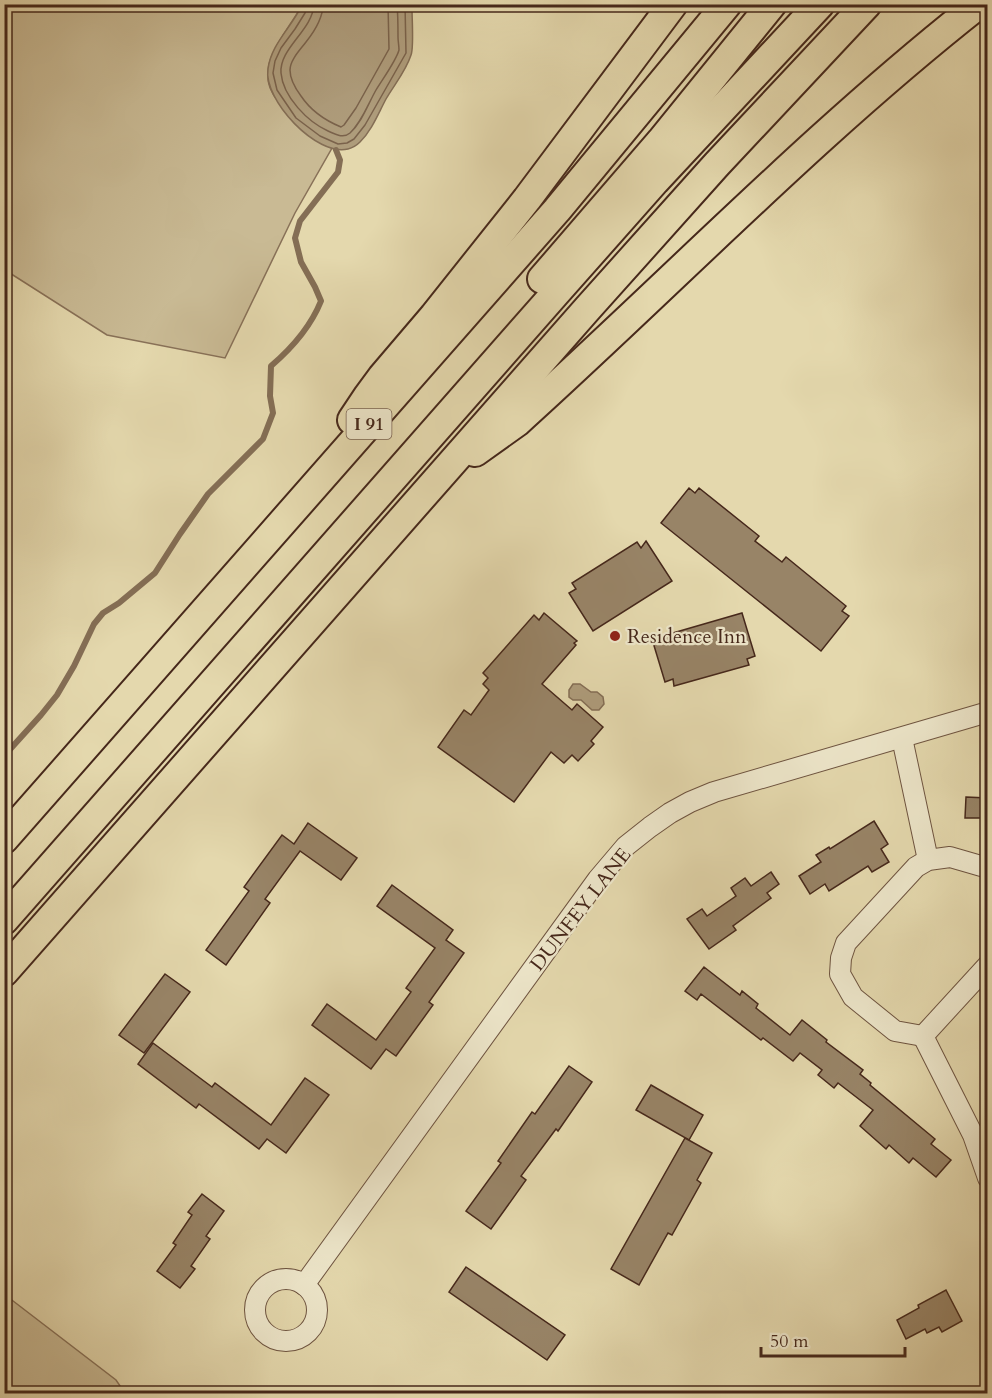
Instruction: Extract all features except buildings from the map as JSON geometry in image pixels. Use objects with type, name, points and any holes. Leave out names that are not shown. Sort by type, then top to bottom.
[{"type":"highway","points":[[327,472],[345,432],[368,396],[505,227],[674,4]]},
{"type":"highway","name":"I 91","points":[[4,839],[557,210],[727,4]]},
{"type":"highway","points":[[4,891],[603,209],[772,4]]},
{"type":"highway","points":[[4,920],[554,294],[820,4]]},
{"type":"highway","points":[[4,972],[664,223],[867,4]]},
{"type":"highway","points":[[445,470],[493,441],[517,422],[824,135],[979,4]]},
{"type":"street","name":"DUNFEY LANE","points":[[304,1285],[598,879],[627,846],[670,813],[714,792],[987,712]]},
{"type":"street","points":[[902,738],[928,860]]},
{"type":"street","points":[[923,1036],[895,1031],[853,997],[840,974],[840,958],[846,943],[916,867],[928,860],[950,857],[987,868]]},
{"type":"street","points":[[923,1036],[987,965]]},
{"type":"street","points":[[923,1036],[973,1135],[987,1178]]},
{"type":"shaded area","points":[[4,5],[302,5],[271,58],[268,81],[275,97],[302,128],[332,148],[295,213],[225,358],[107,335],[5,270]]},
{"type":"shaded area","points":[[4,1294],[116,1380],[125,1393],[5,1393]]},
{"type":"water","points":[[302,5],[410,5],[412,9],[412,51],[409,61],[368,132],[359,143],[350,149],[335,149],[322,144],[294,124],[274,96],[269,82],[268,69],[273,52]]},
{"type":"water","points":[[573,684],[580,684],[591,692],[597,692],[603,697],[604,704],[599,710],[592,710],[581,700],[573,700],[569,697],[569,690]]},
{"type":"waterway","points":[[4,756],[57,695],[94,624],[103,613],[119,603],[155,573],[208,494],[263,439],[273,413],[270,396],[271,366],[300,336],[321,301],[301,262],[295,238],[300,221],[338,172],[340,160],[336,150]]},
{"type":"place","name":"Residence Inn","points":[[615,636]]}]
